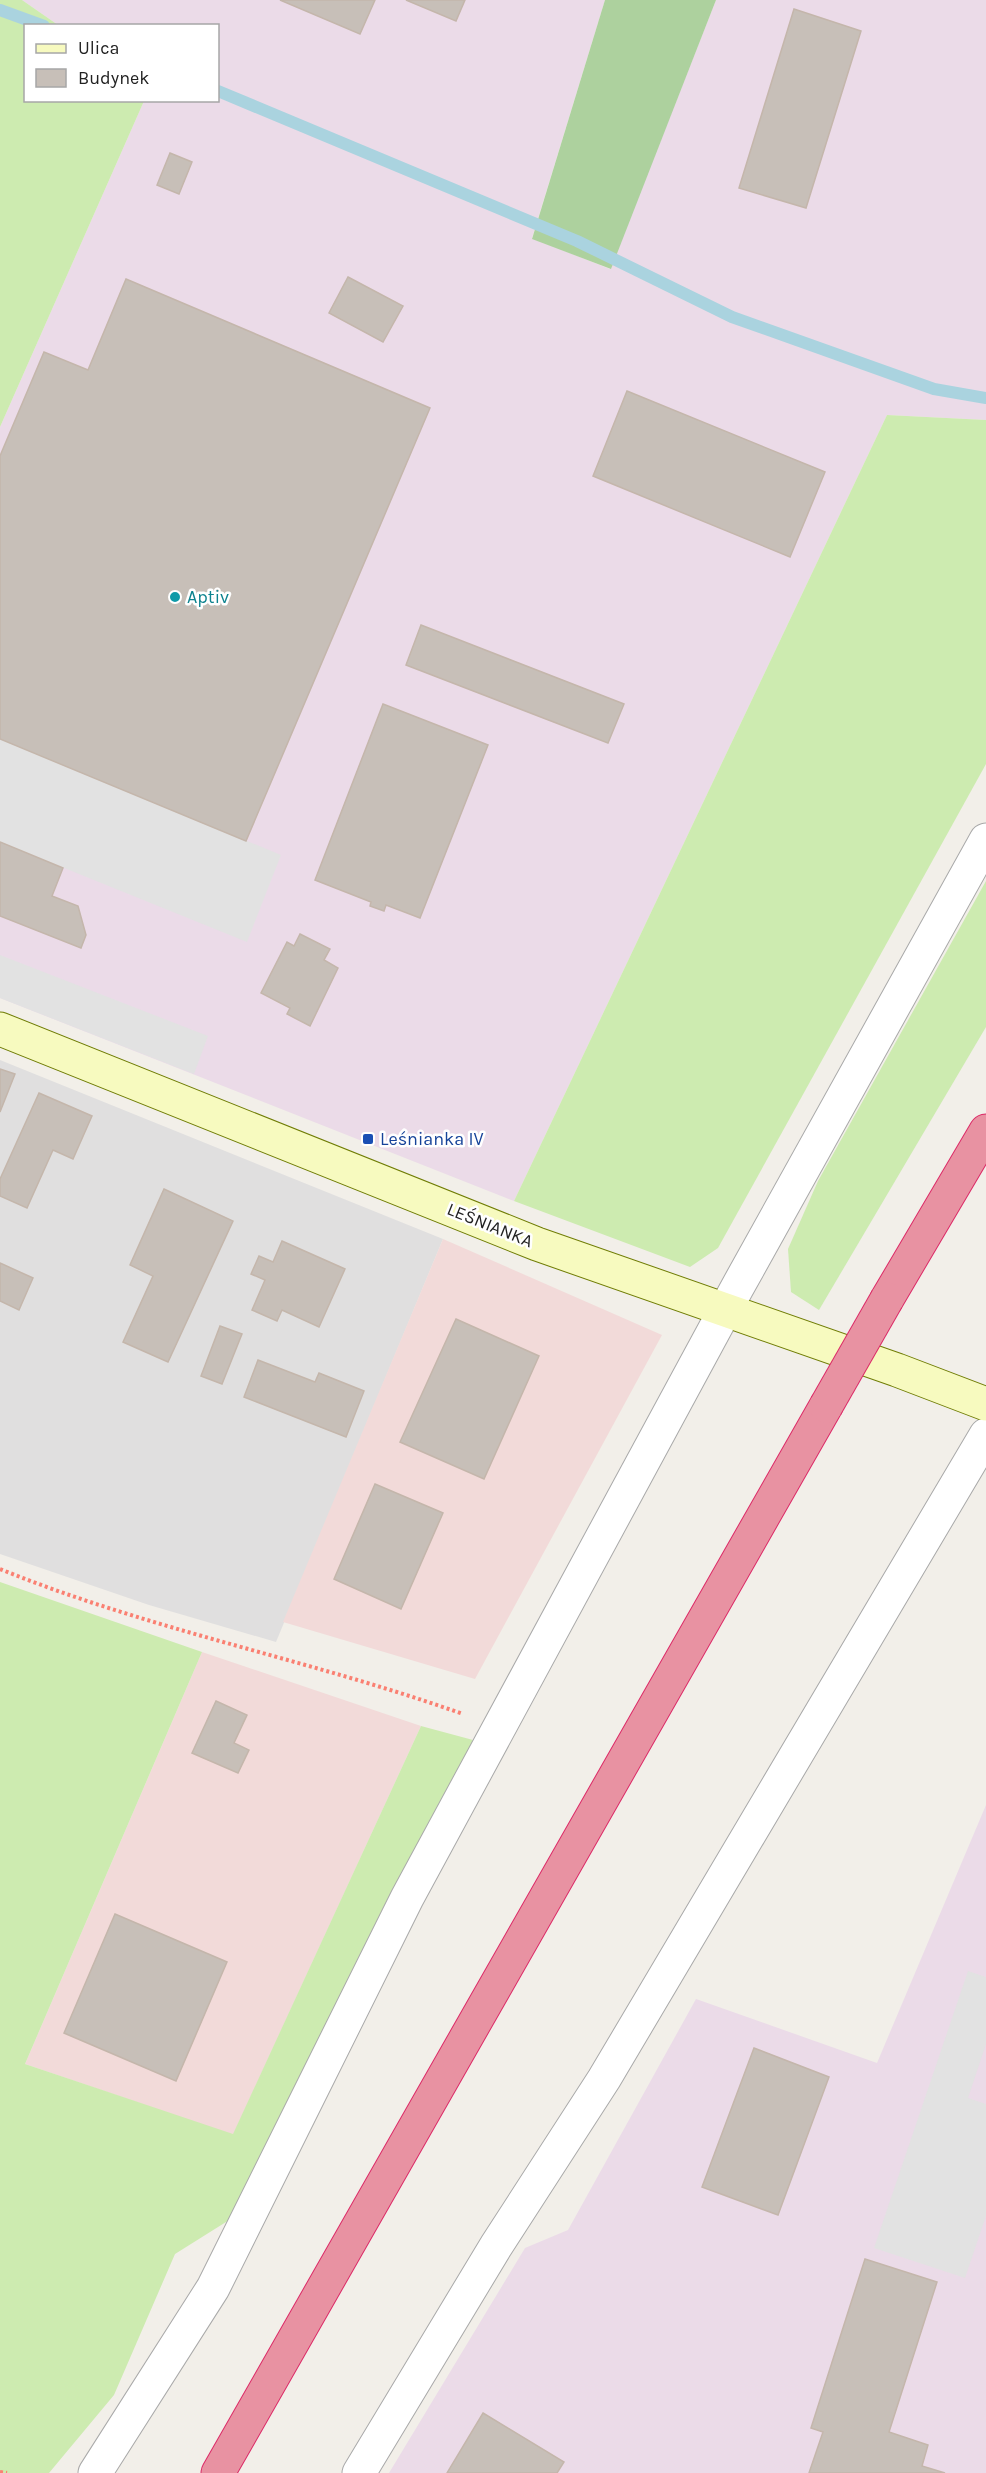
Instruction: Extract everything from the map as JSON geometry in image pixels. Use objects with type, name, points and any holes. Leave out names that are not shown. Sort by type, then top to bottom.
[{"type":"highway","points":[[218,2473],[887,1299],[986,1131]]},
{"type":"street","points":[[95,2473],[213,2288],[407,1898],[726,1310],[986,840]]},
{"type":"street","name":"LEŚNIANKA","points":[[0,1029],[527,1240],[986,1404]]},
{"type":"street","points":[[359,2473],[496,2246],[604,2079],[986,1435]]},
{"type":"path","points":[[0,1569],[117,1610],[394,1689],[501,1727]]},
{"type":"path","points":[[0,2472],[6,2473]]},
{"type":"shaded area","points":[[22,0],[605,0],[532,238],[610,269],[716,0],[986,0],[986,420],[887,415],[514,1201],[0,998],[0,427],[144,102],[219,102],[219,24],[57,24]]},
{"type":"shaded area","points":[[0,739],[281,855],[247,942],[0,842]]},
{"type":"shaded area","points":[[0,955],[208,1036],[194,1074],[0,998]]},
{"type":"shaded area","points":[[0,1060],[443,1239],[276,1642],[149,1605],[0,1554]]},
{"type":"shaded area","points":[[443,1239],[662,1335],[475,1679],[283,1622]]},
{"type":"shaded area","points":[[202,1652],[421,1726],[233,2135],[25,2064]]},
{"type":"shaded area","points":[[986,1805],[986,2473],[389,2473],[525,2248],[568,2230],[696,1999],[877,2063]]},
{"type":"shaded area","points":[[968,1971],[986,1977],[986,2044],[968,2098],[986,2104],[986,2216],[965,2278],[874,2248]]},
{"type":"green space","points":[[0,0],[22,0],[57,24],[24,24],[24,102],[144,102],[0,427]]},
{"type":"green space","points":[[605,0],[716,0],[611,269],[532,239]]},
{"type":"green space","points":[[887,415],[986,420],[986,764],[718,1248],[690,1267],[514,1201]]},
{"type":"green space","points":[[986,881],[986,1027],[819,1310],[791,1292],[788,1249],[818,1181]]},
{"type":"green space","points":[[0,1582],[202,1652],[25,2064],[233,2134],[421,1726],[473,1740],[234,2217],[175,2254],[114,2395],[49,2473],[0,2473]]},
{"type":"building","points":[[280,0],[375,0],[360,34]]},
{"type":"building","points":[[406,0],[465,0],[456,21]]},
{"type":"building","points":[[794,9],[861,31],[806,208],[739,188]]},
{"type":"building","points":[[170,153],[192,162],[179,194],[157,185]]},
{"type":"building","points":[[348,277],[403,306],[383,342],[329,313]]},
{"type":"building","name":"Aptiv","points":[[126,279],[430,408],[246,841],[0,739],[0,456],[44,352],[88,370]]},
{"type":"building","points":[[627,391],[825,472],[790,557],[593,476]]},
{"type":"building","points":[[421,625],[624,704],[608,743],[406,665]]},
{"type":"building","points":[[383,704],[488,745],[420,918],[386,905],[384,911],[370,906],[371,902],[315,880]]},
{"type":"building","points":[[0,842],[63,868],[52,896],[78,906],[86,935],[81,948],[0,916]]},
{"type":"building","points":[[300,934],[330,949],[324,960],[338,968],[310,1026],[287,1014],[290,1008],[261,993],[287,942],[294,946]]},
{"type":"building","points":[[0,1069],[15,1074],[0,1112]]},
{"type":"building","points":[[39,1093],[92,1116],[73,1159],[53,1150],[27,1208],[0,1196],[0,1179]]},
{"type":"building","points":[[164,1189],[233,1221],[168,1362],[123,1342],[153,1276],[130,1265]]},
{"type":"building","points":[[282,1241],[345,1269],[319,1327],[282,1310],[277,1321],[252,1310],[265,1280],[251,1274],[259,1256],[273,1262]]},
{"type":"building","points":[[0,1263],[33,1278],[19,1310],[0,1301]]},
{"type":"building","points":[[456,1319],[539,1356],[484,1479],[400,1442]]},
{"type":"building","points":[[220,1326],[242,1334],[222,1384],[201,1376]]},
{"type":"building","points":[[258,1360],[315,1382],[319,1373],[364,1391],[346,1437],[244,1397]]},
{"type":"building","points":[[375,1484],[443,1513],[401,1609],[334,1579]]},
{"type":"building","points":[[216,1701],[247,1715],[234,1743],[249,1750],[238,1773],[192,1753]]},
{"type":"building","points":[[115,1914],[227,1962],[176,2081],[64,2033]]},
{"type":"building","points":[[754,2048],[829,2077],[778,2215],[702,2187]]},
{"type":"building","points":[[865,2259],[937,2282],[889,2432],[928,2445],[922,2466],[945,2473],[809,2473],[823,2432],[811,2428]]},
{"type":"building","points":[[483,2413],[564,2462],[557,2473],[447,2473]]},
{"type":"waterway","points":[[0,10],[38,24]]},
{"type":"waterway","points":[[219,91],[577,241],[732,317],[934,389],[986,398]]},
{"type":"place","name":"Aptiv","points":[[175,597]]},
{"type":"place","name":"Leśnianka IV","points":[[368,1139]]}]
